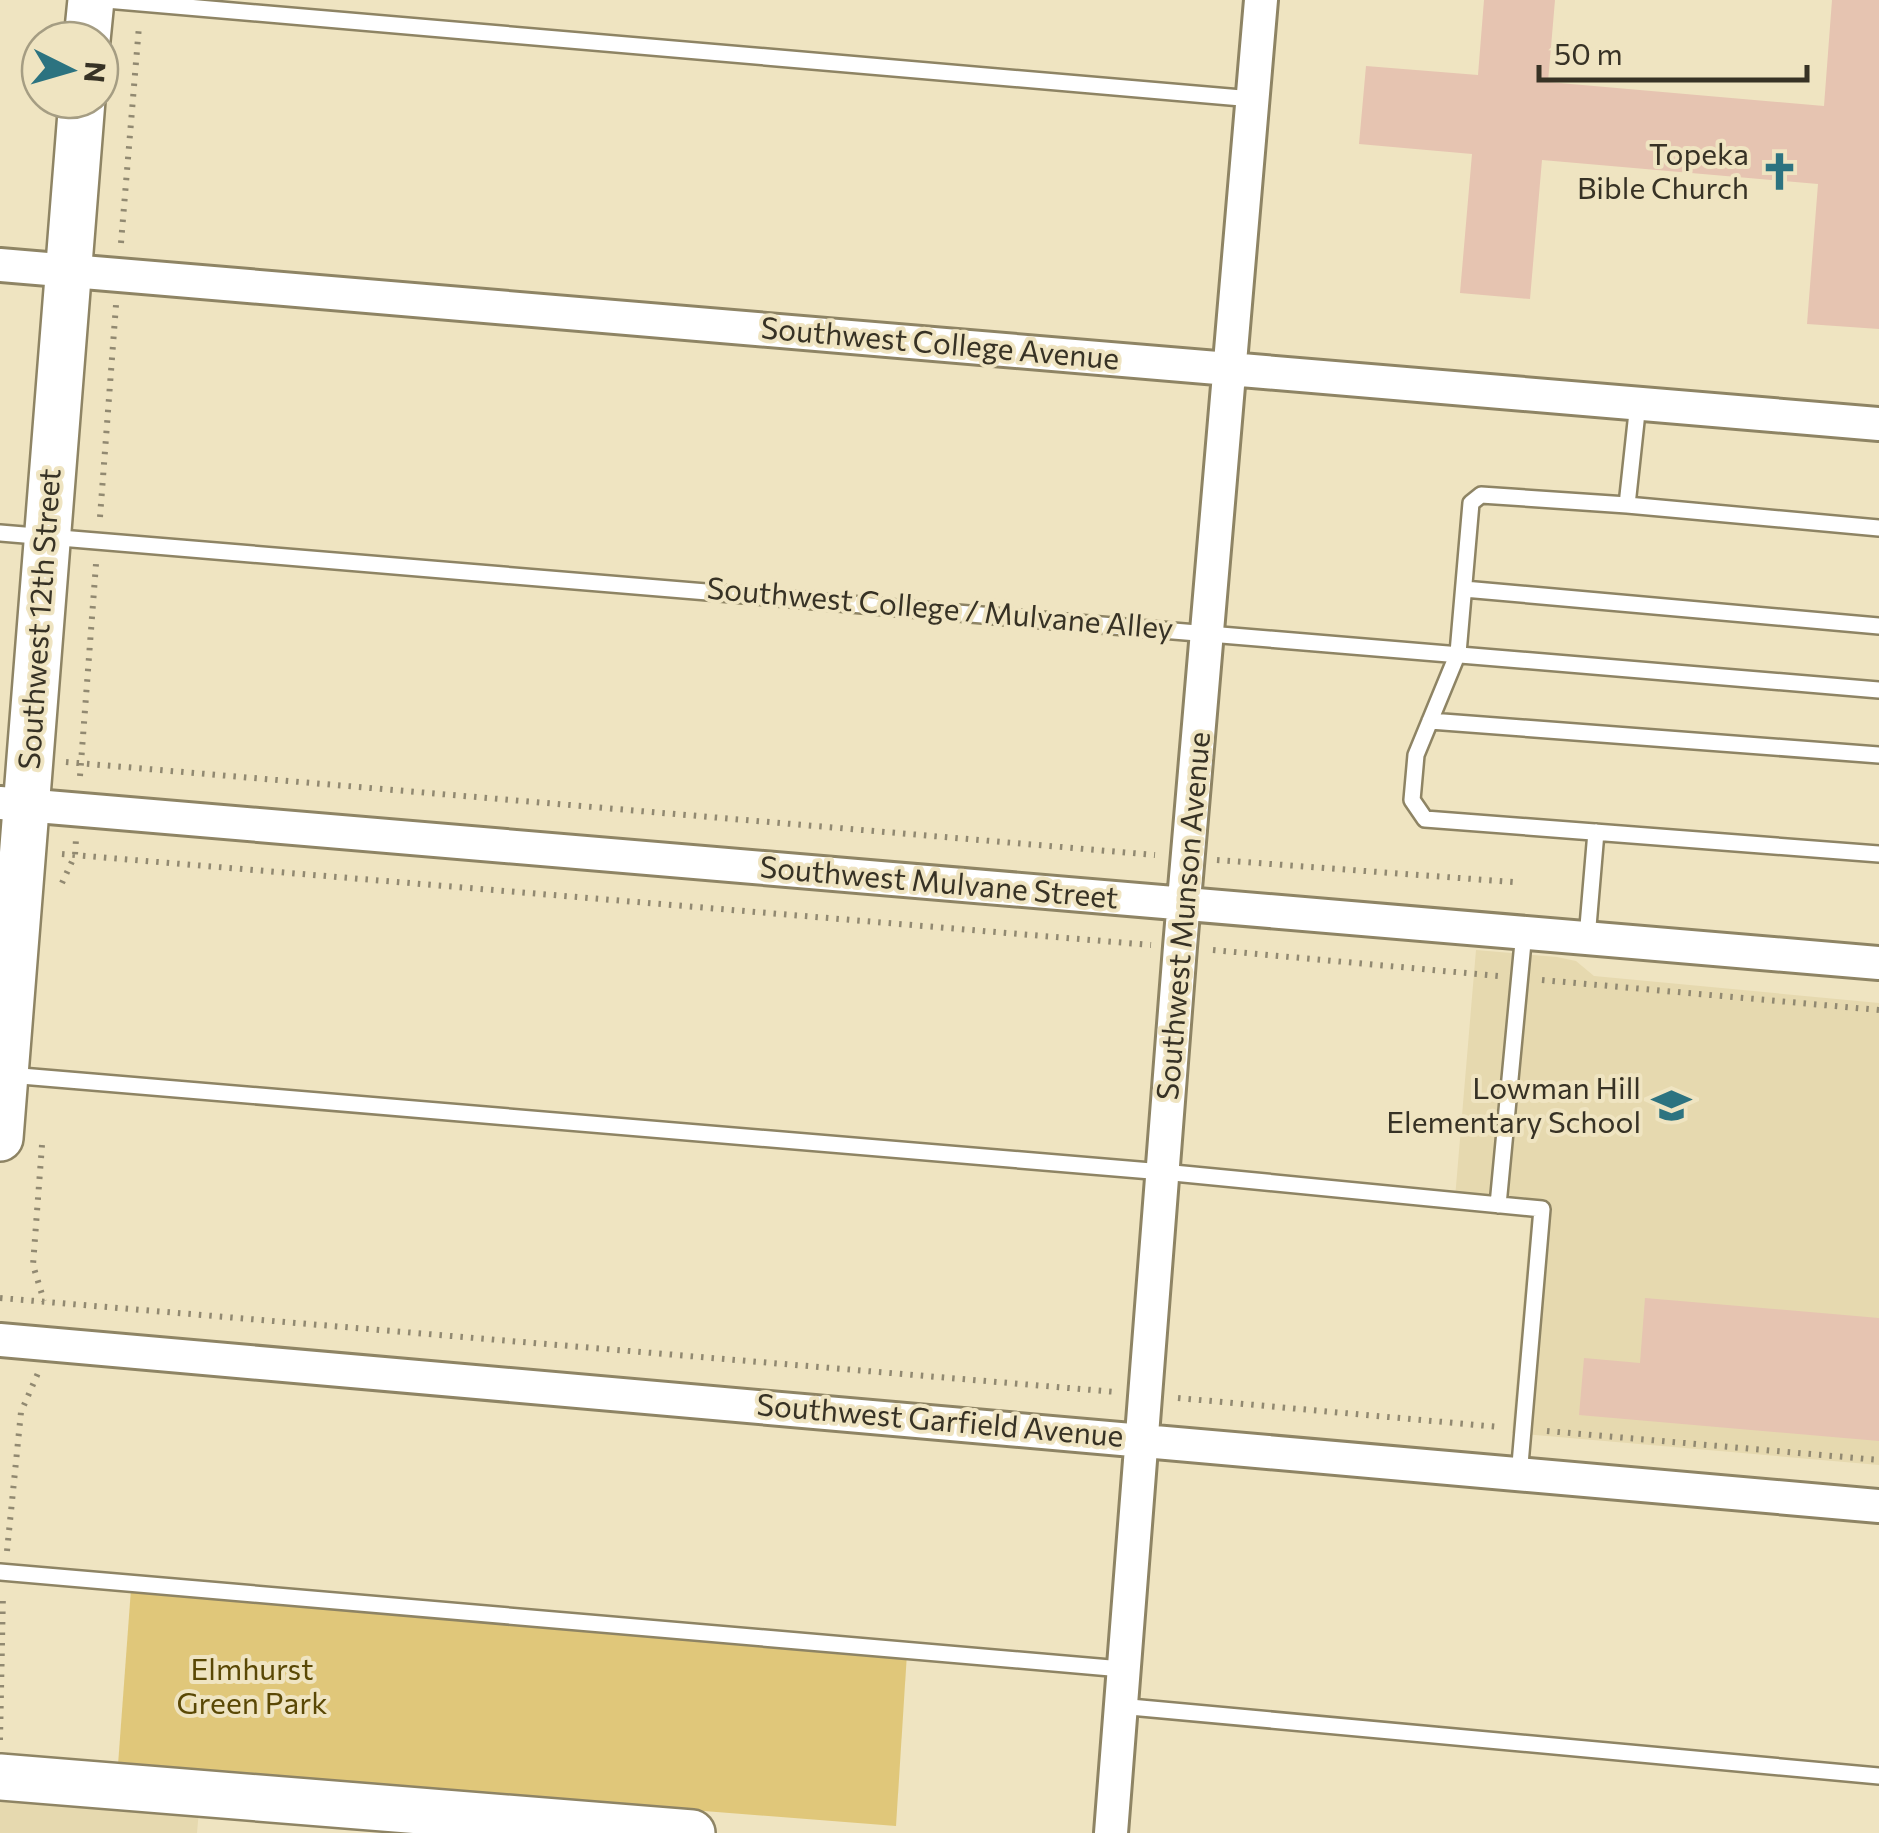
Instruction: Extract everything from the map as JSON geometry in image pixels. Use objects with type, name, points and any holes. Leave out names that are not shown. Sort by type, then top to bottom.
[{"type":"main road","name":"Southwest 12th Street","points":[[0,1138],[17,1076],[22,850],[13,804],[29,760],[80,120]]},
{"type":"main road","points":[[0,1777],[692,1833]]},
{"type":"street","name":"Southwest Munson Avenue","points":[[1111,1833],[1180,947],[1261,0]]},
{"type":"street","name":"Southwest College Avenue","points":[[0,265],[1879,424]]},
{"type":"street","name":"Southwest Mulvane Street","points":[[13,804],[1879,962]]},
{"type":"street","name":"Southwest Garfield Avenue","points":[[0,1340],[1879,1506]]},
{"type":"lane","points":[[106,0],[1253,100]]},
{"type":"lane","points":[[1628,505],[1638,403]]},
{"type":"lane","points":[[1879,528],[1482,495],[1470,504],[1458,653],[1416,755],[1412,800],[1425,819],[1879,854]]},
{"type":"lane","name":"Southwest College / Mulvane Alley","points":[[0,533],[1879,690]]},
{"type":"lane","points":[[1464,590],[1879,626]]},
{"type":"lane","points":[[1430,720],[1879,755]]},
{"type":"lane","points":[[1586,938],[1596,832]]},
{"type":"lane","points":[[1498,1205],[1524,932]]},
{"type":"lane","points":[[17,1076],[1163,1172],[1542,1210],[1518,1476]]},
{"type":"lane","points":[[2,1572],[1122,1669]]},
{"type":"lane","points":[[1119,1706],[1879,1776]]},
{"type":"path","points":[[61,900],[63,880],[75,855],[141,3]]},
{"type":"path","points":[[29,760],[1513,882]]},
{"type":"path","points":[[22,850],[1879,1010]]},
{"type":"path","points":[[0,1743],[2,1572],[21,1412],[36,1383],[44,1301],[33,1264],[17,1076]]},
{"type":"path","points":[[0,1298],[1879,1460]]},
{"type":"shaded area","name":"Lowman Hill Elementary School","points":[[1476,950],[1576,961],[1594,976],[1879,1003],[1879,1465],[1512,1433],[1531,1214],[1454,1210]]},
{"type":"shaded area","points":[[0,1797],[199,1810],[197,1833],[0,1833]]},
{"type":"green space","name":"Elmhurst Green Park","points":[[131,1589],[907,1653],[896,1826],[118,1765]]},
{"type":"building","name":"Topeka Bible Church","points":[[1484,0],[1555,0],[1548,82],[1824,106],[1832,0],[1879,0],[1879,329],[1807,324],[1818,184],[1542,160],[1530,299],[1460,293],[1472,154],[1359,144],[1366,66],[1478,75]]},
{"type":"building","points":[[1645,1298],[1879,1318],[1879,1441],[1579,1415],[1584,1358],[1640,1363]]},
{"type":"place","name":"Topeka Bible Church","points":[[1779,172]]},
{"type":"place","name":"Lowman Hill Elementary School","points":[[1671,1106]]}]
